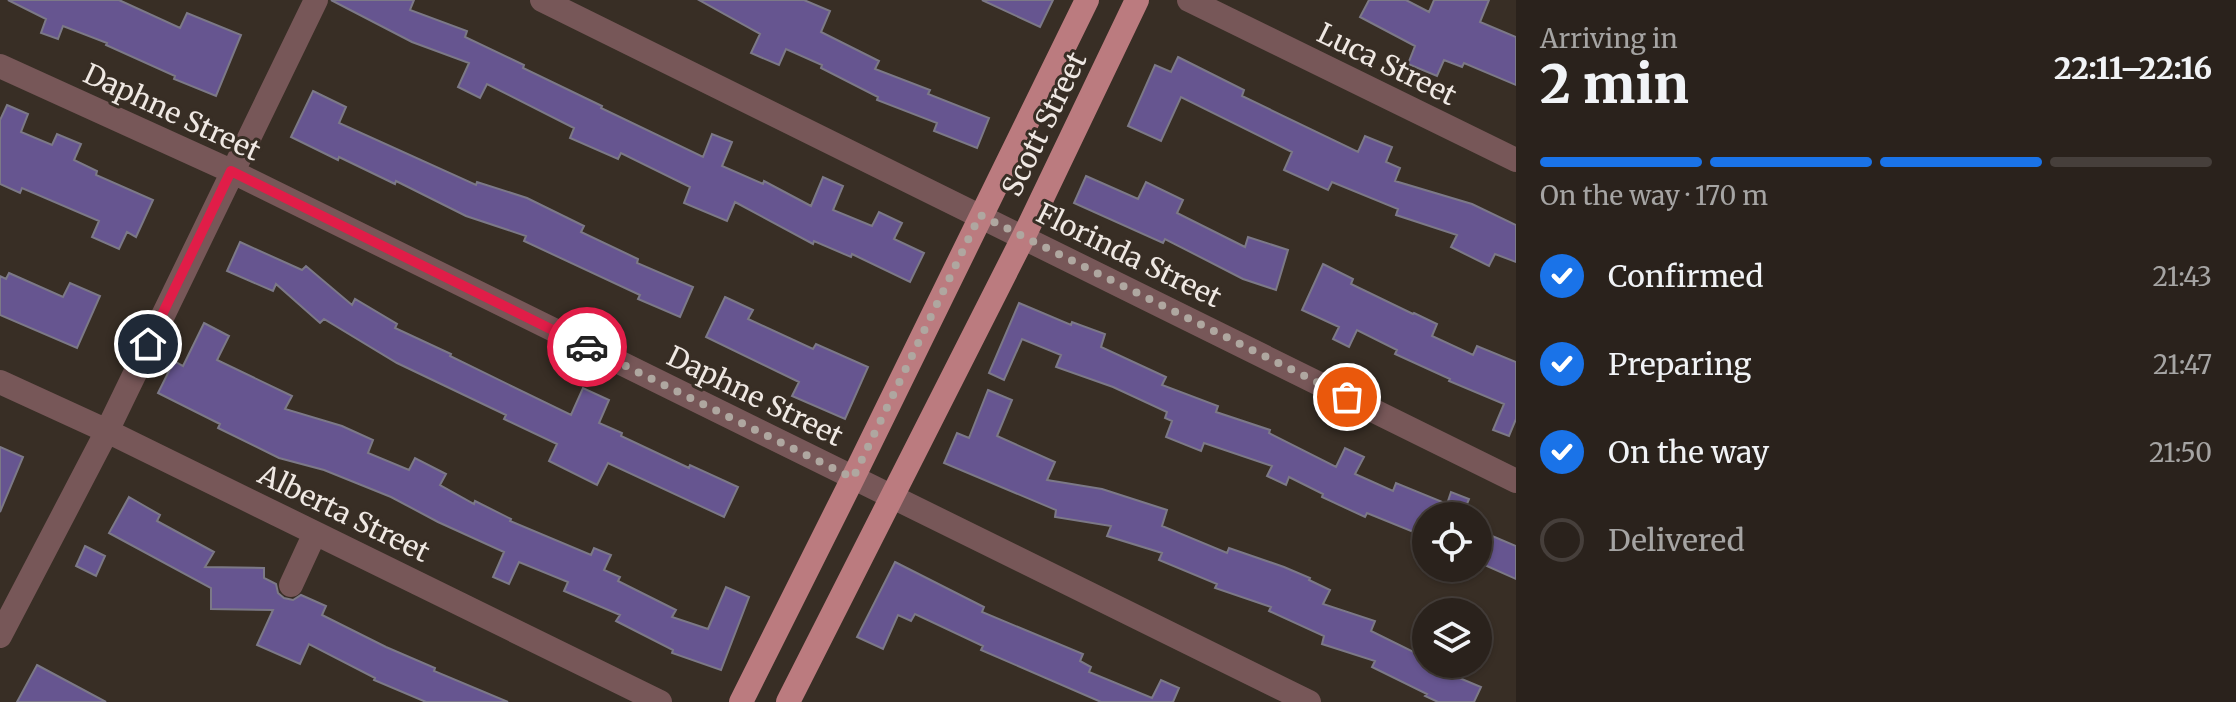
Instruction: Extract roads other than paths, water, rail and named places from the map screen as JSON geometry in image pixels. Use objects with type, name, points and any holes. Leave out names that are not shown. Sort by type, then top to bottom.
[{"type":"main road","name":"Scott Street","points":[[741,702],[1087,0]]},
{"type":"main road","name":"Scott Street","points":[[788,702],[1024,236],[1137,0]]},
{"type":"street","points":[[0,636],[107,431],[316,0]]},
{"type":"street","name":"Florinda Street","points":[[542,0],[1516,481]]},
{"type":"street","name":"Luca Street","points":[[1189,0],[1516,160]]},
{"type":"street","name":"Daphne Street","points":[[0,66],[231,171],[1309,702]]},
{"type":"street","name":"Alberta Street","points":[[0,382],[107,431],[660,702]]},
{"type":"street","points":[[291,585],[315,533]]}]
